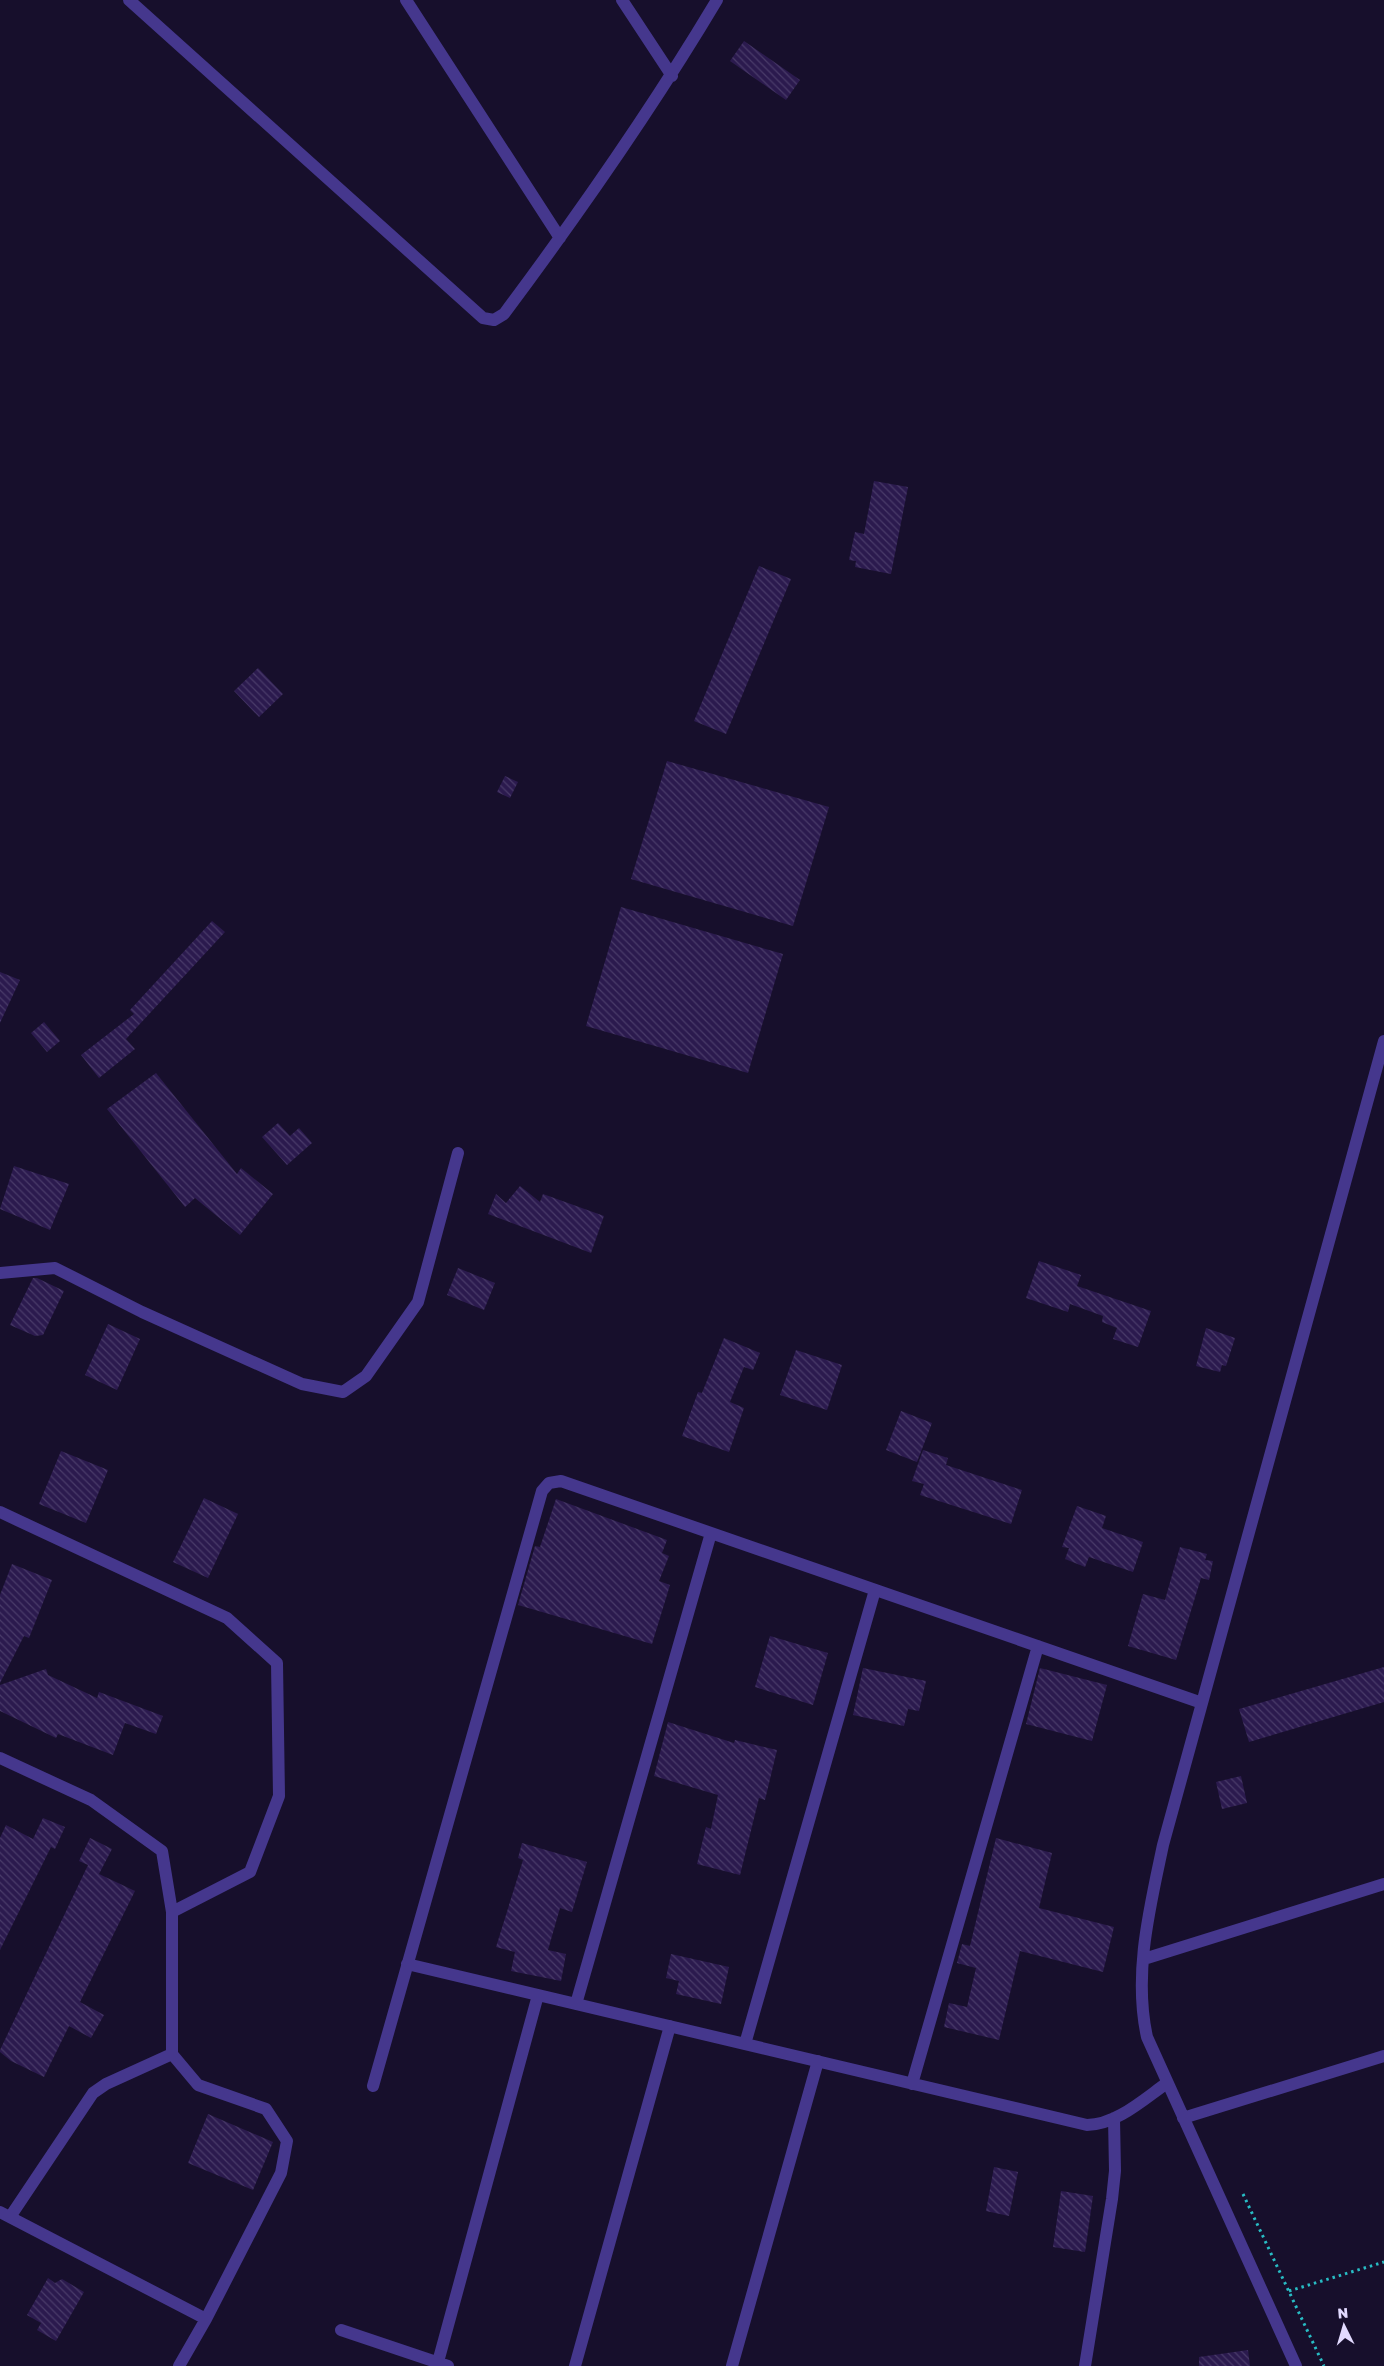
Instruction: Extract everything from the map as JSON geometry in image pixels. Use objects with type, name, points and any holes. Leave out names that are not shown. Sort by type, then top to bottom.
[{"type":"street","points":[[129,0],[483,318],[494,320],[504,314],[560,238],[672,76],[717,0]]},
{"type":"street","points":[[406,0],[560,238]]},
{"type":"street","points":[[622,0],[672,76]]},
{"type":"street","points":[[1296,2366],[1147,2037],[1143,2021],[1140,1990],[1163,1845],[1384,1041]]},
{"type":"street","points":[[0,1273],[55,1268],[142,1312],[302,1384],[343,1392],[366,1376],[418,1302],[458,1153]]},
{"type":"street","points":[[373,2086],[542,1491],[555,1481],[561,1481],[710,1532],[1202,1703]]},
{"type":"street","points":[[0,1512],[227,1618],[277,1663],[279,1796],[250,1872],[172,1912]]},
{"type":"street","points":[[576,2004],[710,1532]]},
{"type":"street","points":[[745,2044],[875,1590]]},
{"type":"street","points":[[912,2084],[1038,1646]]},
{"type":"street","points":[[0,1758],[91,1800],[162,1851],[172,1912],[172,2054],[198,2085],[266,2109],[287,2141],[281,2172],[206,2319],[179,2366]]},
{"type":"street","points":[[1144,1958],[1384,1884]]},
{"type":"street","points":[[407,1964],[1087,2125],[1100,2124],[1114,2118],[1168,2084]]},
{"type":"street","points":[[341,2330],[443,2364],[538,1995]]},
{"type":"street","points":[[575,2366],[670,2026]]},
{"type":"street","points":[[172,2054],[106,2084],[93,2093],[5,2215],[206,2319]]},
{"type":"street","points":[[1183,2118],[1384,2056]]},
{"type":"street","points":[[732,2366],[818,2062]]},
{"type":"street","points":[[1085,2366],[1112,2199],[1115,2162],[1114,2118]]},
{"type":"path","points":[[1243,2194],[1324,2366]]},
{"type":"path","points":[[1289,2291],[1384,2262]]},
{"type":"building","points":[[744,41],[800,80],[786,100],[730,61]]},
{"type":"building","points":[[874,481],[908,487],[891,574],[855,567],[856,561],[849,560],[855,532],[864,534]]},
{"type":"building","points":[[759,566],[791,579],[726,734],[694,721]]},
{"type":"building","points":[[258,668],[283,694],[259,717],[234,691]]},
{"type":"building","points":[[667,761],[829,807],[793,926],[631,879]]},
{"type":"building","points":[[505,776],[518,782],[510,798],[497,792]]},
{"type":"building","points":[[621,907],[783,954],[748,1073],[586,1026]]},
{"type":"building","points":[[212,921],[225,932],[126,1039],[135,1049],[99,1078],[81,1055],[134,1014],[130,1010]]},
{"type":"building","points":[[0,972],[20,980],[0,1023]]},
{"type":"building","points":[[44,1022],[60,1041],[47,1052],[31,1033]]},
{"type":"building","points":[[156,1073],[237,1174],[241,1168],[273,1194],[240,1235],[195,1198],[185,1207],[107,1109]]},
{"type":"building","points":[[278,1123],[290,1136],[299,1128],[312,1143],[287,1165],[262,1137]]},
{"type":"building","points":[[14,1166],[69,1184],[50,1230],[0,1209]]},
{"type":"building","points":[[520,1186],[540,1202],[543,1194],[604,1216],[591,1253],[488,1214],[496,1194],[506,1203]]},
{"type":"building","points":[[1039,1261],[1081,1275],[1077,1286],[1151,1311],[1138,1347],[1113,1339],[1117,1328],[1102,1322],[1103,1316],[1070,1304],[1068,1312],[1026,1298]]},
{"type":"building","points":[[458,1268],[495,1283],[484,1310],[447,1295]]},
{"type":"building","points":[[33,1278],[37,1278],[64,1291],[43,1335],[35,1336],[10,1325]]},
{"type":"building","points":[[108,1324],[140,1339],[117,1390],[85,1375]]},
{"type":"building","points":[[1206,1328],[1235,1338],[1226,1366],[1222,1365],[1220,1372],[1196,1366]]},
{"type":"building","points":[[724,1338],[760,1353],[753,1370],[744,1367],[730,1402],[744,1408],[729,1452],[682,1436],[698,1392],[702,1393]]},
{"type":"building","points":[[796,1350],[842,1365],[827,1410],[780,1395]]},
{"type":"building","points":[[901,1411],[932,1423],[917,1462],[886,1450]]},
{"type":"building","points":[[923,1450],[948,1458],[946,1465],[1022,1490],[1011,1524],[920,1495],[924,1484],[912,1481]]},
{"type":"building","points":[[61,1451],[108,1470],[86,1523],[39,1504]]},
{"type":"building","points":[[204,1498],[238,1514],[208,1578],[173,1562]]},
{"type":"building","points":[[556,1499],[667,1540],[662,1553],[669,1556],[659,1581],[670,1585],[652,1644],[518,1605],[535,1546],[540,1547]]},
{"type":"building","points":[[1077,1506],[1106,1516],[1102,1528],[1143,1542],[1133,1572],[1089,1557],[1085,1567],[1065,1559],[1069,1548],[1062,1547]]},
{"type":"building","points":[[1180,1547],[1207,1554],[1205,1560],[1213,1561],[1209,1580],[1201,1578],[1176,1660],[1128,1646],[1143,1594],[1165,1600]]},
{"type":"building","points":[[12,1564],[52,1580],[29,1638],[24,1636],[0,1683],[0,1595]]},
{"type":"building","points":[[770,1636],[828,1653],[813,1705],[755,1687]]},
{"type":"building","points":[[1384,1667],[1384,1702],[1249,1742],[1239,1709]]},
{"type":"building","points":[[863,1668],[926,1681],[919,1711],[908,1709],[904,1726],[853,1715]]},
{"type":"building","points":[[1040,1668],[1107,1685],[1092,1741],[1026,1724]]},
{"type":"building","points":[[46,1669],[48,1675],[97,1698],[99,1692],[163,1716],[156,1734],[125,1723],[113,1755],[58,1734],[56,1738],[0,1711],[0,1685]]},
{"type":"building","points":[[668,1722],[734,1743],[735,1740],[777,1750],[765,1800],[759,1798],[740,1875],[697,1864],[706,1827],[711,1829],[718,1795],[654,1776]]},
{"type":"building","points":[[1241,1776],[1247,1803],[1222,1809],[1216,1782]]},
{"type":"building","points":[[43,1818],[65,1827],[55,1849],[51,1847],[0,1950],[0,1838],[6,1825],[33,1839]]},
{"type":"building","points":[[90,1838],[112,1849],[99,1874],[135,1891],[80,2002],[104,2015],[91,2038],[69,2026],[44,2077],[11,2061],[0,2050],[88,1865],[79,1861]]},
{"type":"building","points":[[996,1838],[1052,1853],[1039,1908],[1114,1927],[1103,1972],[1020,1951],[999,2040],[944,2027],[949,2003],[967,2007],[976,1968],[957,1963],[962,1944],[970,1946]]},
{"type":"building","points":[[522,1843],[587,1862],[572,1912],[560,1908],[548,1950],[566,1954],[561,1981],[511,1971],[515,1952],[496,1947],[523,1860],[518,1858]]},
{"type":"building","points":[[671,1954],[729,1967],[721,2004],[676,1994],[679,1981],[666,1978]]},
{"type":"building","points":[[208,2114],[273,2142],[253,2190],[188,2163]]},
{"type":"building","points":[[994,2167],[1018,2172],[1009,2216],[986,2211]]},
{"type":"building","points":[[1061,2191],[1093,2196],[1085,2252],[1053,2247]]},
{"type":"building","points":[[48,2278],[55,2283],[62,2279],[84,2292],[56,2341],[37,2330],[41,2323],[27,2315]]},
{"type":"building","points":[[1248,2350],[1250,2366],[1199,2366],[1199,2357]]}]
